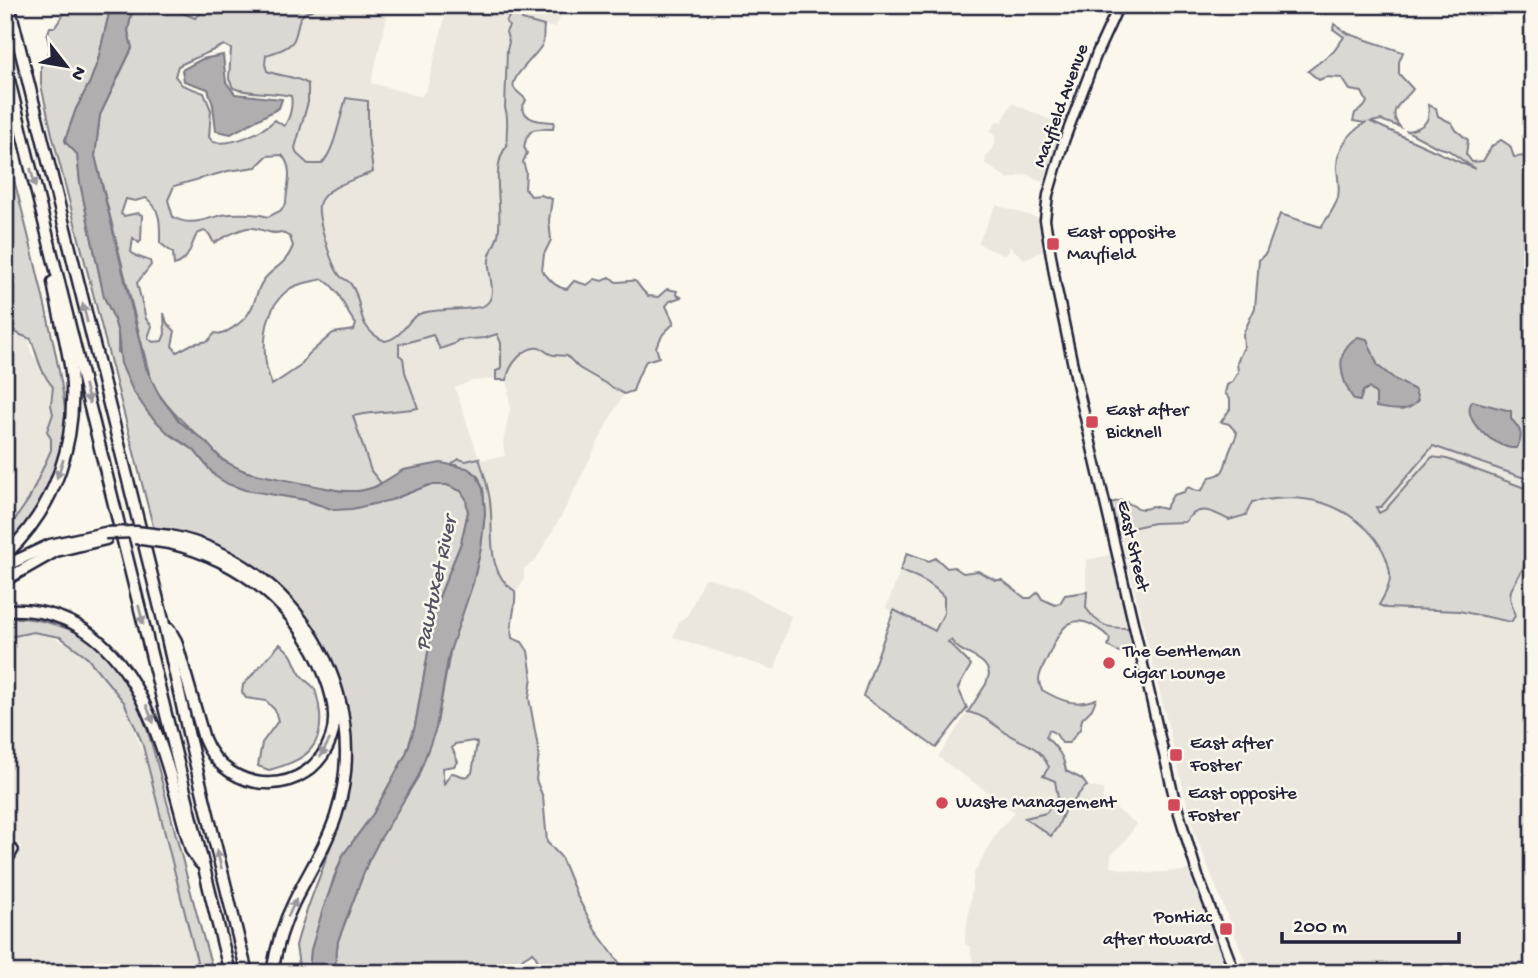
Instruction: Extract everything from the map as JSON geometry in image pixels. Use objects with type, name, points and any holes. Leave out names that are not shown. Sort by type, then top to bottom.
[{"type":"highway","points":[[9,5],[163,620],[247,973]]},
{"type":"highway","points":[[5,64],[230,973]]},
{"type":"highway","points":[[5,555],[24,535],[48,499],[64,458],[72,422],[69,363],[41,209]]},
{"type":"highway","points":[[5,580],[56,551],[106,536]]},
{"type":"highway","points":[[5,566],[50,545],[106,536],[197,543],[226,555],[255,573],[280,594],[303,620],[317,642],[333,677],[341,703],[346,753],[340,805],[326,842],[286,921],[272,973]]},
{"type":"highway","points":[[163,620],[176,641],[206,745],[221,765],[243,779],[271,783],[298,776],[316,762],[331,736],[334,713],[327,681],[305,635],[284,608],[250,579],[211,556],[170,539]]},
{"type":"highway","points":[[5,610],[37,612],[73,624],[104,646],[125,670],[153,719],[191,850],[204,868]]},
{"type":"main road","name":"Mayfield Avenue","points":[[1045,220],[1048,195],[1064,141],[1097,53],[1119,5]]},
{"type":"main road","name":"East Street","points":[[1045,220],[1056,285],[1089,434],[1174,797],[1198,876],[1235,973]]},
{"type":"street","points":[[5,842],[14,850],[5,866]]},
{"type":"street","points":[[1512,973],[1533,971]]},
{"type":"shaded area","points":[[70,5],[111,5],[98,60],[65,140],[77,154],[80,183],[104,297],[118,333],[118,352],[168,433],[194,450],[215,476],[319,505],[391,500],[429,485],[447,485],[461,491],[466,498],[468,512],[461,543],[437,602],[415,726],[406,754],[373,814],[343,855],[311,950],[309,973],[295,973],[299,965],[296,946],[343,805],[348,768],[348,732],[342,696],[331,663],[315,632],[293,603],[267,578],[236,557],[209,544],[161,530],[155,534],[41,85],[41,66],[50,49],[47,36],[50,27],[55,27]]},
{"type":"shaded area","points":[[111,5],[133,5],[128,31],[132,48],[100,115],[95,156],[146,368],[159,395],[179,421],[207,443],[222,460],[246,472],[341,491],[360,491],[375,487],[403,470],[441,463],[467,468],[477,475],[483,489],[485,513],[481,548],[473,583],[449,654],[436,728],[418,777],[368,862],[338,941],[334,973],[309,973],[311,950],[343,855],[373,814],[406,754],[415,726],[437,602],[461,543],[468,512],[466,499],[461,491],[447,485],[429,485],[391,500],[352,509],[334,510],[306,500],[245,490],[215,476],[194,450],[168,433],[149,414],[133,391],[121,364],[118,333],[104,297],[80,183],[77,154],[65,140],[98,60]]},
{"type":"shaded area","points":[[133,5],[183,5],[180,12],[195,18],[210,5],[312,5],[312,10],[300,18],[291,44],[266,55],[265,64],[267,71],[308,84],[308,102],[295,148],[297,154],[308,164],[321,164],[325,160],[333,144],[346,98],[368,101],[368,135],[373,172],[327,193],[319,205],[319,211],[326,243],[337,272],[354,290],[368,329],[385,341],[397,336],[412,319],[422,313],[481,307],[489,301],[492,290],[489,260],[499,225],[499,165],[507,146],[505,108],[509,42],[506,32],[509,26],[506,22],[512,12],[523,9],[522,20],[544,26],[543,41],[516,78],[514,88],[526,100],[522,108],[528,116],[535,120],[554,122],[553,129],[530,132],[524,147],[527,153],[523,162],[526,172],[525,189],[531,196],[541,195],[552,199],[549,220],[551,240],[544,254],[542,271],[556,285],[567,289],[574,281],[587,285],[595,279],[602,281],[610,277],[616,282],[636,282],[648,296],[658,297],[667,289],[677,291],[676,294],[681,297],[670,301],[666,306],[674,323],[663,334],[656,347],[659,357],[646,361],[633,391],[624,394],[579,368],[567,356],[552,355],[540,348],[529,350],[518,357],[510,368],[507,380],[496,380],[496,371],[501,369],[501,343],[497,334],[485,338],[458,340],[440,349],[433,335],[399,344],[399,355],[403,358],[405,372],[418,408],[353,416],[371,471],[381,483],[378,485],[359,491],[329,489],[271,478],[229,464],[175,414],[151,381],[95,156],[100,115],[132,49],[128,31]],"holes":[[[224,45],[231,49],[229,79],[233,88],[291,96],[288,120],[284,126],[275,120],[246,137],[229,142],[213,142],[209,137],[211,110],[204,93],[182,85],[175,76],[178,66]],[[282,155],[288,167],[286,204],[280,211],[268,217],[232,214],[192,222],[173,217],[168,200],[174,186],[228,171],[256,167],[267,156]],[[146,198],[155,207],[159,219],[160,243],[173,253],[174,265],[183,260],[197,234],[204,231],[214,243],[247,228],[281,232],[290,237],[293,246],[285,260],[264,279],[251,309],[243,320],[222,334],[215,333],[208,341],[192,344],[177,352],[172,346],[175,331],[167,323],[164,313],[165,334],[162,341],[153,342],[148,338],[152,326],[146,319],[137,283],[151,265],[150,261],[131,252],[133,238],[139,243],[141,240],[142,215],[121,214],[126,199],[135,201]],[[323,279],[330,284],[356,324],[354,330],[333,333],[309,354],[299,367],[272,385],[265,347],[269,319],[281,296],[303,283]]]},
{"type":"shaded area","points":[[312,5],[390,5],[371,83],[422,96],[427,88],[448,5],[563,5],[555,27],[522,20],[523,9],[506,32],[509,42],[505,108],[508,111],[505,134],[507,147],[500,162],[497,182],[500,202],[498,236],[491,250],[489,275],[493,293],[489,303],[481,308],[435,309],[413,317],[400,334],[385,341],[373,335],[363,321],[350,283],[340,276],[320,226],[319,205],[329,192],[350,180],[373,172],[368,135],[369,101],[333,139],[332,152],[326,161],[317,165],[308,164],[297,154],[295,148],[308,102],[288,75],[267,71],[265,64],[266,55],[281,50],[295,34],[296,24],[302,14],[312,10]]},
{"type":"shaded area","points":[[1334,24],[1349,34],[1403,52],[1399,62],[1399,74],[1413,89],[1395,110],[1394,115],[1400,127],[1381,120],[1371,122],[1475,169],[1448,150],[1407,131],[1425,123],[1428,105],[1436,108],[1438,116],[1452,123],[1468,140],[1466,154],[1472,162],[1483,161],[1492,146],[1501,140],[1510,146],[1514,157],[1526,156],[1533,147],[1533,481],[1433,446],[1381,507],[1376,507],[1379,513],[1385,510],[1432,457],[1447,459],[1533,491],[1533,550],[1511,590],[1515,616],[1511,622],[1459,611],[1386,608],[1379,605],[1390,578],[1382,550],[1367,529],[1357,521],[1335,507],[1315,501],[1288,498],[1252,502],[1246,515],[1229,520],[1206,510],[1195,512],[1185,522],[1154,523],[1113,532],[1107,504],[1122,500],[1141,509],[1152,506],[1165,509],[1173,495],[1184,492],[1188,487],[1202,490],[1210,477],[1219,475],[1225,467],[1237,433],[1229,424],[1221,422],[1230,409],[1230,399],[1225,393],[1227,385],[1238,372],[1237,362],[1244,347],[1243,334],[1255,308],[1259,260],[1266,253],[1280,214],[1321,227],[1338,197],[1337,162],[1341,148],[1365,123],[1353,121],[1355,113],[1367,102],[1362,92],[1350,90],[1342,78],[1326,77],[1319,80],[1308,71],[1334,51],[1344,37],[1333,29]]},
{"type":"shaded area","points":[[223,55],[226,82],[235,94],[282,99],[279,108],[231,134],[216,131],[208,89],[184,81],[182,70],[202,59]]},
{"type":"shaded area","points":[[1012,103],[1069,128],[1050,184],[1027,174],[1009,179],[985,164],[986,157],[995,144],[995,136],[990,131],[997,121],[1002,122]]},
{"type":"shaded area","points":[[5,146],[51,332],[63,392],[66,439],[54,481],[40,506],[5,553],[5,534],[29,499],[51,450],[51,439],[47,431],[53,414],[53,387],[42,370],[31,339],[15,332],[6,317],[5,248],[13,236],[5,229]]},
{"type":"shaded area","points":[[5,179],[31,353],[41,364],[53,386],[53,414],[51,450],[19,516],[13,514],[5,525]]},
{"type":"shaded area","points":[[996,205],[1045,220],[1049,248],[1024,259],[1009,246],[1010,250],[1005,255],[978,243]]},
{"type":"shaded area","points":[[433,334],[440,348],[458,340],[485,338],[497,334],[501,343],[501,369],[496,371],[495,379],[471,381],[455,388],[479,458],[457,461],[453,465],[441,463],[403,470],[381,483],[371,471],[353,416],[380,410],[418,408],[399,355],[399,344],[419,341]]},
{"type":"shaded area","points":[[1358,337],[1367,339],[1378,366],[1415,390],[1418,400],[1414,405],[1399,410],[1376,407],[1376,394],[1369,388],[1363,391],[1360,401],[1354,400],[1345,384],[1341,367],[1345,350]]},
{"type":"shaded area","points":[[540,348],[551,354],[567,355],[579,368],[624,394],[562,515],[535,561],[524,569],[524,580],[517,591],[508,586],[497,572],[491,544],[490,497],[480,460],[505,456],[503,443],[510,409],[507,373],[516,358],[532,349]]},
{"type":"shaded area","points":[[1472,401],[1511,411],[1511,419],[1521,436],[1516,448],[1500,444],[1483,433],[1471,417],[1469,409]]},
{"type":"shaded area","points":[[1433,446],[1533,481],[1533,973],[1250,973],[1194,831],[1118,524],[1276,498],[1381,507]]},
{"type":"shaded area","points":[[479,458],[491,508],[494,560],[498,572],[515,591],[512,638],[522,642],[528,651],[532,677],[529,698],[539,753],[536,780],[543,797],[547,842],[561,857],[595,930],[627,973],[559,973],[555,968],[538,961],[533,952],[523,958],[514,973],[334,973],[338,941],[368,862],[436,728],[452,642],[473,583],[481,548],[485,513],[479,478],[453,465],[459,459],[466,461]],"holes":[[[473,741],[477,743],[472,773],[464,777],[451,773],[444,784],[442,768],[454,766],[458,762],[452,748],[455,744]]]},
{"type":"shaded area","points":[[907,553],[929,561],[936,558],[947,568],[954,567],[963,573],[978,571],[995,580],[1002,580],[1025,598],[1031,598],[1038,592],[1042,599],[1055,605],[1060,603],[1065,595],[1087,592],[1086,608],[1102,624],[1135,628],[1140,651],[1127,653],[1108,646],[1110,639],[1092,625],[1083,622],[1068,624],[1058,636],[1041,670],[1040,686],[1049,694],[1075,703],[1096,699],[1069,743],[1062,743],[1056,734],[1049,730],[1046,737],[1059,752],[1066,771],[1082,779],[1087,786],[1065,809],[1051,836],[1025,818],[1046,813],[1058,798],[1055,781],[1043,776],[1049,767],[1043,758],[1033,747],[986,719],[968,712],[986,684],[989,674],[978,659],[960,649],[951,640],[948,642],[971,665],[958,688],[967,708],[936,748],[863,696],[894,610],[935,631],[944,613],[944,597],[939,592],[924,581],[900,571]]},
{"type":"shaded area","points":[[1118,553],[1135,628],[1108,628],[1095,621],[1086,608],[1086,560]]},
{"type":"shaded area","points":[[900,571],[931,584],[944,597],[944,613],[934,633],[886,608]]},
{"type":"shaded area","points":[[704,578],[747,592],[791,616],[775,670],[673,637],[679,621],[688,615]]},
{"type":"shaded area","points":[[5,618],[46,622],[88,638],[111,656],[130,687],[149,735],[214,973],[200,973],[142,742],[124,702],[85,655],[60,637],[33,632],[5,638]]},
{"type":"shaded area","points":[[31,628],[86,652],[121,694],[146,761],[200,973],[5,973],[5,879],[22,847],[5,831],[5,630]]},
{"type":"shaded area","points":[[280,644],[292,656],[303,677],[315,690],[319,706],[319,732],[316,742],[302,757],[269,770],[258,766],[262,743],[278,721],[275,710],[266,701],[246,698],[242,692],[243,685]]},
{"type":"shaded area","points":[[968,712],[986,717],[1003,731],[1037,748],[1049,767],[1058,798],[1046,813],[1026,818],[1058,822],[1080,790],[1087,786],[1103,789],[1103,799],[1137,824],[1111,855],[1110,867],[1147,873],[1197,870],[1232,973],[1162,973],[1159,966],[1152,973],[970,973],[974,967],[970,947],[965,944],[965,939],[974,873],[997,832],[1015,812],[938,757]]},
{"type":"place","name":"East opposite Mayfield","points":[[1053,244]]},
{"type":"place","name":"East after Bicknell","points":[[1092,422]]},
{"type":"place","name":"The Gentleman Cigar Lounge","points":[[1109,663]]},
{"type":"place","name":"East after Foster","points":[[1176,755]]},
{"type":"place","name":"Waste Management","points":[[942,803]]},
{"type":"place","name":"East opposite Foster","points":[[1174,805]]},
{"type":"place","name":"Pontiac after Howard","points":[[1226,929]]},
{"type":"water label","name":"Pawtuxet River","points":[[438,584]]}]
